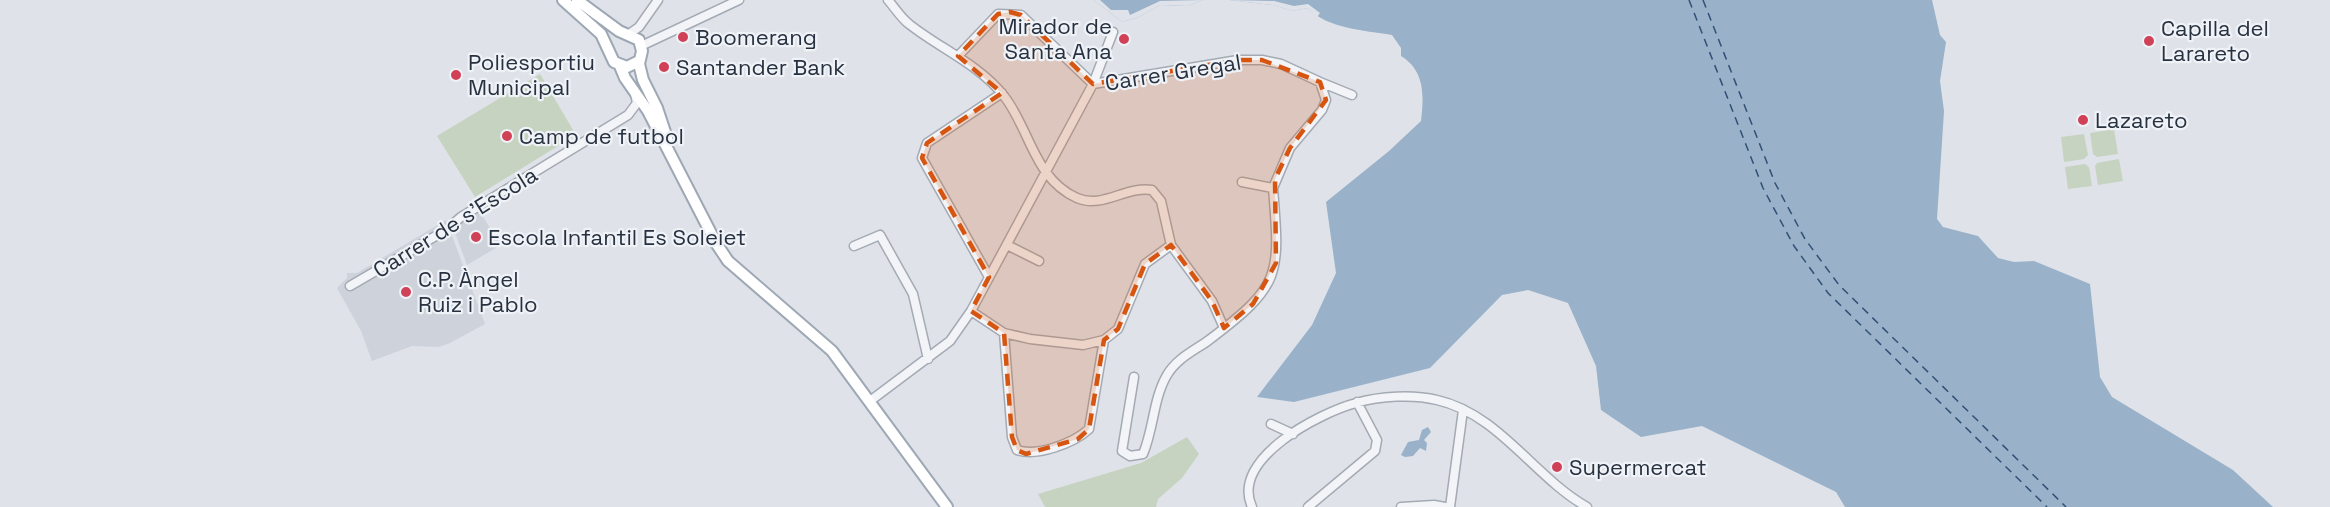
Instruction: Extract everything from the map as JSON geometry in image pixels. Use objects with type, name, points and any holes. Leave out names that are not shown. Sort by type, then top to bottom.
[{"type":"main road","points":[[563,0],[594,26],[607,43],[611,59],[620,66],[648,111],[716,243],[728,261],[832,351],[947,507]]},
{"type":"main road","points":[[577,0],[639,40],[642,46],[639,61],[643,80],[657,108],[680,172]]},
{"type":"main road","points":[[607,43],[611,35],[624,32]]},
{"type":"main road","points":[[620,66],[632,66],[639,61]]},
{"type":"street","points":[[624,32],[639,27],[658,0]]},
{"type":"street","points":[[642,46],[739,0]]},
{"type":"street","points":[[888,0],[907,22],[958,56],[1002,93],[1020,118],[1044,173],[1079,199],[1102,201],[1137,188],[1152,190],[1161,201],[1171,245],[1212,301],[1224,328]]},
{"type":"street","points":[[958,56],[998,14],[1010,12],[1021,15],[1093,84]]},
{"type":"street","points":[[870,401],[950,341],[971,311],[1093,84],[1113,32]]},
{"type":"street","name":"Carrer Gregal","points":[[1093,84],[1238,60],[1262,60],[1281,64],[1322,86],[1352,95]]},
{"type":"street","points":[[1134,377],[1122,451],[1130,456],[1143,454],[1151,436],[1157,400],[1167,374],[1183,356],[1224,328],[1253,304],[1272,276],[1278,249],[1273,188],[1290,148],[1322,110],[1326,100],[1322,86]]},
{"type":"street","name":"Carrer de s'Escola","points":[[350,286],[446,230],[462,217],[628,116],[637,103],[634,91]]},
{"type":"street","points":[[989,277],[922,158],[927,143],[1002,93]]},
{"type":"street","points":[[1242,182],[1273,188]]},
{"type":"street","points":[[854,246],[880,235],[912,294],[928,359]]},
{"type":"street","points":[[1007,245],[1039,261]]},
{"type":"street","points":[[971,311],[1004,333],[1030,339],[1083,345],[1104,340],[1118,329],[1145,264],[1171,245]]},
{"type":"street","points":[[1004,333],[1012,437],[1017,450],[1026,454],[1078,439],[1089,429],[1104,340]]},
{"type":"street","points":[[1252,507],[1248,498],[1254,466],[1268,451],[1332,412],[1357,402],[1396,397],[1437,400],[1479,417],[1567,495],[1586,507]]},
{"type":"street","points":[[1308,507],[1375,451],[1377,440],[1357,402]]},
{"type":"street","points":[[1450,507],[1463,410]]},
{"type":"street","points":[[1271,424],[1293,435]]},
{"type":"street","points":[[1401,507],[1434,505],[1445,507]]},
{"type":"highlighted area","points":[[1010,12],[1021,15],[1093,84],[1238,60],[1262,60],[1320,82],[1326,100],[1290,148],[1275,179],[1276,263],[1253,304],[1224,328],[1212,301],[1171,245],[1145,264],[1118,329],[1104,340],[1089,429],[1078,439],[1026,454],[1017,450],[1012,437],[1004,333],[971,311],[989,277],[922,158],[927,143],[1002,93],[958,56],[998,14]]},
{"type":"shaded area","name":"Escola Infantil Es Soleiet","points":[[479,211],[501,245],[467,265],[453,227]]},
{"type":"shaded area","name":"C.P. Àngel Ruiz i Pablo","points":[[446,220],[485,324],[439,347],[412,346],[372,361],[361,331],[337,288],[347,278],[347,273],[357,273]]},
{"type":"green space","name":"Camp de futbol","points":[[540,74],[576,135],[475,197],[437,136]]},
{"type":"green space","points":[[2114,129],[2118,154],[2097,157],[2093,154],[2090,133]]},
{"type":"green space","points":[[2084,134],[2088,155],[2084,159],[2064,162],[2061,137]]},
{"type":"green space","points":[[2119,159],[2123,181],[2098,185],[2095,166],[2097,163]]},
{"type":"green space","points":[[2085,164],[2089,167],[2092,186],[2068,189],[2065,167]]},
{"type":"green space","points":[[1187,437],[1199,454],[1182,478],[1158,499],[1156,507],[1045,507],[1038,494],[1141,463]]},
{"type":"water","points":[[1094,0],[1203,0],[1188,6],[1160,5],[1139,17],[1122,22]]},
{"type":"water","points":[[1229,0],[1932,0],[1940,35],[1946,42],[1940,81],[1944,111],[1937,219],[1943,227],[1978,236],[1998,258],[2014,262],[2034,261],[2090,284],[2100,377],[2112,397],[2233,470],[2273,507],[1845,507],[1836,492],[1702,426],[1641,437],[1601,410],[1596,366],[1568,303],[1528,290],[1502,295],[1430,368],[1294,402],[1257,397],[1312,325],[1336,273],[1326,202],[1389,151],[1421,121],[1423,102],[1419,76],[1409,62],[1401,56],[1401,48],[1392,35],[1336,24],[1325,20],[1307,8],[1293,11],[1273,5]]},
{"type":"water","points":[[1428,427],[1431,432],[1424,440],[1427,443],[1426,451],[1420,448],[1413,456],[1401,455],[1408,442],[1419,440],[1422,430]]},
{"type":"pier","points":[[1094,0],[1100,0],[1111,10],[1128,10],[1130,15],[1160,1],[1203,0],[1188,6],[1160,5],[1139,17],[1122,22]]},
{"type":"pier","points":[[1229,0],[1274,1],[1294,6],[1308,4],[1320,13],[1317,17],[1307,8],[1293,11],[1273,5]]},
{"type":"ferry route","points":[[1689,0],[1763,188],[1794,246],[1828,293],[2047,507]]},
{"type":"ferry route","points":[[1703,0],[1775,183],[1805,239],[1839,285],[2066,507]]},
{"type":"place","name":"Boomerang","points":[[683,37]]},
{"type":"place","name":"Mirador de Santa Ana","points":[[1124,39]]},
{"type":"place","name":"Capilla del Larareto","points":[[2149,41]]},
{"type":"place","name":"Santander Bank","points":[[664,67]]},
{"type":"place","name":"Poliesportiu Municipal","points":[[456,75]]},
{"type":"place","name":"Lazareto","points":[[2083,120]]},
{"type":"place","name":"Camp de futbol","points":[[507,136]]},
{"type":"place","name":"Escola Infantil Es Soleiet","points":[[476,237]]},
{"type":"place","name":"C.P. Àngel Ruiz i Pablo","points":[[406,292]]},
{"type":"place","name":"Supermercat","points":[[1557,467]]}]
